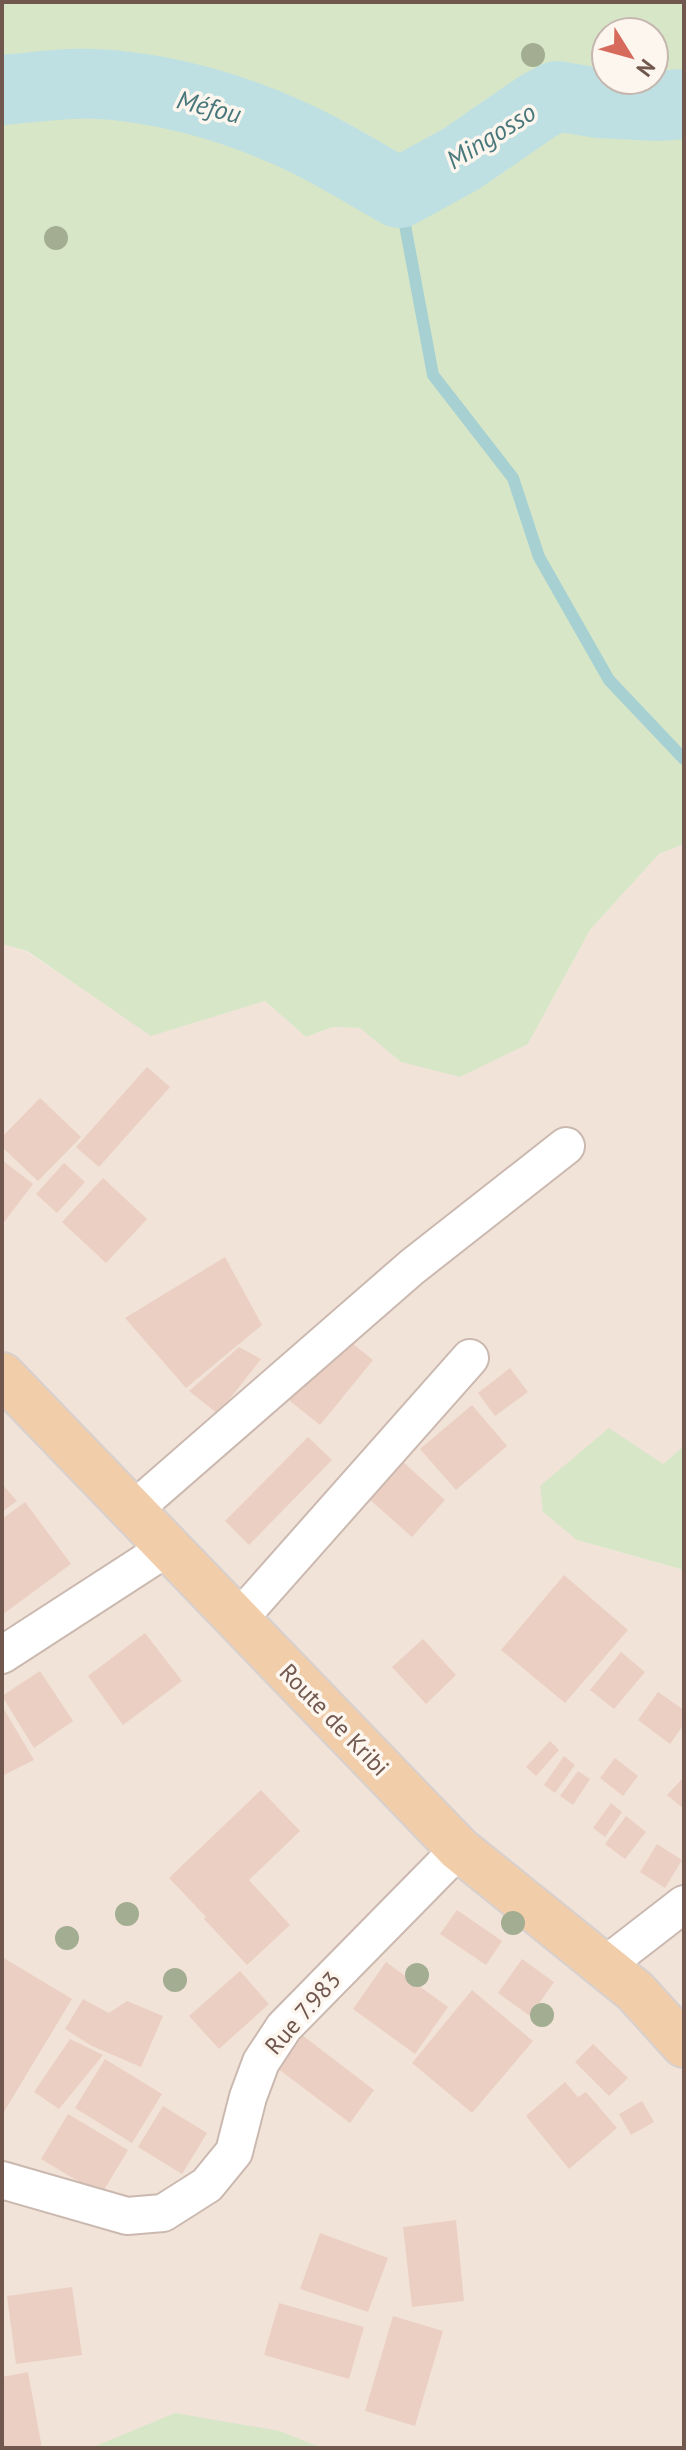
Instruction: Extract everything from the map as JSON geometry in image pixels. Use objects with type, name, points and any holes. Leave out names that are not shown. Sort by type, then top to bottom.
[{"type":"main road","name":"Route de Kribi","points":[[2,1375],[459,1849],[635,1991],[684,2045]]},
{"type":"street","points":[[132,1511],[412,1267],[566,1146]]},
{"type":"street","points":[[238,1620],[470,1358]]},
{"type":"street","points":[[2,1655],[167,1548]]},
{"type":"street","name":"Rue 7.983","points":[[2,2180],[127,2216],[163,2213],[207,2185],[234,2152],[261,2062],[284,2027],[459,1849]]},
{"type":"street","points":[[604,1966],[684,1904]]},
{"type":"shaded area","points":[[684,844],[684,1446],[577,1540],[684,1570],[684,2448],[2,2448],[2,944],[26,951],[151,1035],[265,1001],[306,1037],[333,1027],[361,1028],[401,1062],[528,1044],[590,930],[659,854]]},
{"type":"green space","points":[[2,2],[684,2],[684,844],[659,854],[590,930],[528,1044],[460,1077],[401,1062],[360,1028],[333,1027],[306,1037],[265,1001],[151,1036],[27,951],[2,944]]},
{"type":"green space","points":[[609,1428],[663,1464],[684,1446],[684,1570],[577,1540],[543,1512],[540,1486]]},
{"type":"green space","points":[[175,2413],[280,2431],[322,2448],[91,2448]]},
{"type":"building","points":[[147,1067],[170,1087],[99,1167],[76,1147]]},
{"type":"building","points":[[40,1098],[81,1137],[38,1181],[2,1147],[2,1137]]},
{"type":"building","points":[[2,1160],[33,1184],[4,1222],[2,1220]]},
{"type":"building","points":[[64,1163],[85,1182],[57,1213],[36,1194]]},
{"type":"building","points":[[103,1178],[147,1219],[106,1263],[62,1222]]},
{"type":"building","points":[[225,1257],[262,1325],[186,1388],[125,1318]]},
{"type":"building","points":[[327,1323],[373,1360],[320,1425],[275,1389]]},
{"type":"building","points":[[239,1347],[261,1359],[218,1414],[189,1391]]},
{"type":"building","points":[[510,1368],[528,1392],[495,1416],[478,1393]]},
{"type":"building","points":[[472,1405],[507,1446],[456,1490],[420,1449]]},
{"type":"building","points":[[308,1437],[332,1460],[249,1545],[225,1521]]},
{"type":"building","points":[[402,1461],[445,1500],[412,1537],[368,1498]]},
{"type":"building","points":[[2,1484],[17,1501],[2,1512]]},
{"type":"building","points":[[25,1502],[71,1564],[2,1615],[2,1519]]},
{"type":"building","points":[[564,1575],[628,1630],[565,1703],[501,1650]]},
{"type":"building","points":[[145,1633],[182,1681],[123,1725],[88,1676]]},
{"type":"building","points":[[423,1639],[456,1675],[426,1704],[392,1667]]},
{"type":"building","points":[[621,1652],[645,1672],[614,1709],[590,1690]]},
{"type":"building","points":[[40,1671],[73,1721],[34,1748],[2,1696]]},
{"type":"building","points":[[658,1692],[684,1710],[684,1724],[670,1744],[638,1720]]},
{"type":"building","points":[[2,1706],[34,1760],[2,1776]]},
{"type":"building","points":[[550,1741],[559,1750],[536,1776],[526,1767]]},
{"type":"building","points":[[564,1756],[575,1765],[555,1793],[544,1785]]},
{"type":"building","points":[[615,1758],[638,1776],[623,1796],[600,1778]]},
{"type":"building","points":[[578,1771],[590,1779],[573,1805],[560,1796]]},
{"type":"building","points":[[684,1777],[684,1809],[667,1795]]},
{"type":"building","points":[[261,1790],[300,1831],[249,1880],[290,1925],[247,1965],[169,1878]]},
{"type":"building","points":[[611,1803],[622,1812],[605,1837],[593,1828]]},
{"type":"building","points":[[626,1816],[646,1832],[625,1859],[605,1844]]},
{"type":"building","points":[[657,1844],[682,1860],[665,1888],[640,1872]]},
{"type":"building","points":[[457,1910],[502,1941],[486,1965],[440,1934]]},
{"type":"building","points":[[2,1957],[72,1999],[2,2115]]},
{"type":"building","points":[[522,1959],[554,1982],[530,2016],[498,1993]]},
{"type":"building","points":[[386,1962],[448,2007],[415,2054],[353,2009]]},
{"type":"building","points":[[240,1971],[269,2004],[219,2049],[189,2016]]},
{"type":"building","points":[[472,1990],[533,2041],[472,2113],[412,2063]]},
{"type":"building","points":[[83,1999],[109,2013],[127,2001],[163,2016],[141,2067],[92,2046],[65,2029]]},
{"type":"building","points":[[302,2035],[374,2090],[350,2123],[277,2068]]},
{"type":"building","points":[[70,2039],[103,2055],[59,2109],[34,2092]]},
{"type":"building","points":[[593,2044],[628,2078],[609,2096],[575,2062]]},
{"type":"building","points":[[105,2059],[162,2094],[132,2143],[75,2108]]},
{"type":"building","points":[[565,2082],[578,2097],[586,2092],[617,2128],[569,2169],[526,2116]]},
{"type":"building","points":[[642,2101],[654,2122],[631,2135],[619,2114]]},
{"type":"building","points":[[163,2106],[207,2133],[182,2174],[138,2147]]},
{"type":"building","points":[[68,2114],[128,2150],[101,2195],[41,2159]]},
{"type":"building","points":[[456,2220],[464,2301],[412,2307],[403,2227]]},
{"type":"building","points":[[320,2233],[388,2258],[368,2312],[300,2289]]},
{"type":"building","points":[[72,2287],[82,2355],[16,2364],[7,2296]]},
{"type":"building","points":[[279,2303],[364,2327],[349,2379],[264,2355]]},
{"type":"building","points":[[393,2316],[443,2331],[415,2426],[365,2411]]},
{"type":"building","points":[[28,2372],[42,2448],[2,2448],[2,2377]]},
{"type":"waterway","name":"Méfou","points":[[2,90],[99,84],[204,102],[305,140],[399,193],[461,159],[557,96],[598,103],[684,104]]},
{"type":"waterway","points":[[399,193],[433,375],[513,478],[539,557],[609,680],[684,759]]},
{"type":"water label","name":"Mingosso","points":[[491,136]]}]
